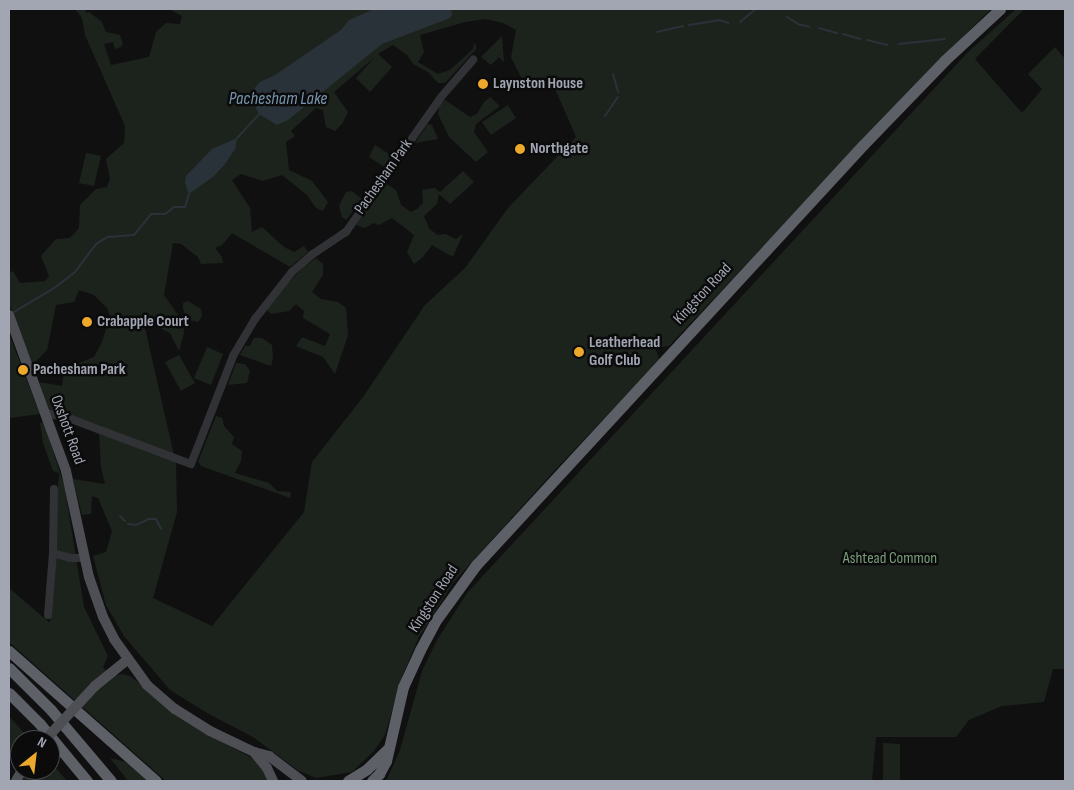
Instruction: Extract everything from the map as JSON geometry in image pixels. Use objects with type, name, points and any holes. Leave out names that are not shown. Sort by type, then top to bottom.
[{"type":"highway","name":"Kingston Road","points":[[376,779],[386,761],[403,687],[420,650],[436,620],[476,565],[863,145],[945,60],[1000,9]]},
{"type":"highway","points":[[9,652],[156,781]]},
{"type":"highway","points":[[9,668],[51,710],[110,781]]},
{"type":"highway","points":[[9,693],[40,724],[87,781]]},
{"type":"highway","points":[[348,781],[367,769],[387,750]]},
{"type":"main road","name":"Oxshott Road","points":[[9,315],[46,413],[71,487],[85,558],[103,617],[127,660],[148,685],[174,709],[210,731],[254,752],[268,756],[302,781]]},
{"type":"main road","points":[[54,730],[95,686],[127,660]]},
{"type":"main road","name":"Oxshott Road","points":[[254,752],[267,768],[273,781]]},
{"type":"street","name":"Pachesham Park","points":[[46,413],[71,419],[191,464],[233,356],[255,319],[292,272],[312,254],[346,232],[442,96],[473,60]]},
{"type":"street","points":[[48,615],[54,553],[54,490]]},
{"type":"street","points":[[54,553],[70,558],[85,558]]},
{"type":"green space","points":[[75,9],[85,9],[86,13],[89,12],[102,22],[106,32],[120,35],[123,44],[121,47],[115,49],[113,42],[104,44],[111,65],[149,57],[156,32],[166,23],[180,24],[182,16],[169,9],[991,9],[938,61],[669,346],[662,347],[659,344],[655,347],[659,359],[453,583],[419,637],[403,674],[385,735],[374,751],[352,772],[316,778],[299,771],[253,737],[207,713],[170,690],[124,636],[106,605],[93,556],[106,552],[112,531],[98,498],[92,496],[91,514],[82,515],[73,479],[105,484],[101,467],[99,433],[102,426],[49,410],[39,382],[62,386],[64,369],[94,357],[102,342],[110,316],[107,308],[94,295],[79,290],[74,302],[56,305],[47,350],[32,365],[9,303],[9,273],[13,271],[20,283],[45,281],[49,276],[41,256],[56,239],[70,238],[79,228],[80,205],[96,189],[107,187],[110,179],[106,159],[124,143],[125,126],[85,35],[82,18]],"holes":[[[485,19],[503,23],[516,30],[511,57],[525,85],[550,77],[576,137],[508,208],[465,268],[425,305],[363,397],[312,462],[304,512],[212,626],[153,598],[177,512],[176,464],[145,328],[150,323],[170,333],[179,351],[184,333],[183,322],[164,295],[173,243],[181,244],[198,257],[201,264],[223,263],[222,257],[215,248],[222,245],[232,233],[290,267],[308,252],[304,246],[294,252],[284,247],[262,227],[252,232],[250,208],[232,180],[241,174],[263,181],[282,175],[307,195],[316,208],[323,211],[328,202],[312,181],[289,170],[286,142],[295,136],[291,131],[316,108],[323,110],[326,127],[335,131],[342,124],[348,112],[334,92],[375,57],[356,78],[370,92],[392,67],[378,54],[393,45],[407,55],[413,64],[428,72],[438,83],[445,83],[476,49],[476,45],[474,43],[473,49],[450,70],[438,74],[418,62],[424,52],[420,35],[465,22]]]},
{"type":"green space","name":"Ashtead Common","points":[[1016,9],[1023,10],[975,59],[1022,113],[1042,89],[1028,74],[1055,47],[1065,59],[1065,669],[1053,669],[1044,702],[1002,706],[969,720],[956,737],[876,737],[872,781],[386,781],[400,750],[422,671],[437,640],[467,593],[968,52]]},
{"type":"green space","points":[[502,36],[504,62],[499,57],[491,65],[481,57]]},
{"type":"green space","points":[[490,97],[500,106],[476,124],[474,132],[488,152],[476,162],[449,137],[438,114],[439,106],[445,100],[470,117],[477,114],[484,102]]},
{"type":"green space","points":[[508,105],[516,118],[491,135],[482,122]]},
{"type":"green space","points":[[428,124],[432,125],[438,139],[415,143]]},
{"type":"green space","points":[[375,145],[392,156],[387,166],[383,166],[369,157]]},
{"type":"green space","points":[[86,153],[101,156],[94,186],[79,183]]},
{"type":"green space","points":[[463,171],[474,182],[450,204],[439,194],[437,204],[424,216],[429,228],[437,235],[445,234],[456,239],[463,234],[453,257],[432,245],[423,257],[414,264],[407,252],[414,235],[392,218],[379,225],[373,223],[365,228],[356,225],[385,183],[396,190],[401,205],[411,212],[423,203],[422,190],[435,188],[440,192]]},
{"type":"green space","points":[[352,191],[362,199],[346,220],[342,217],[339,206],[346,192]]},
{"type":"green space","points":[[316,258],[323,264],[323,275],[312,292],[321,299],[338,302],[346,308],[348,335],[335,374],[323,357],[296,346],[302,337],[325,346],[330,334],[303,318],[304,311],[296,304],[289,311],[272,314],[266,310],[282,289]]},
{"type":"green space","points":[[188,301],[201,309],[202,316],[198,322],[188,320],[183,309],[183,303]]},
{"type":"green space","points":[[9,334],[40,414],[9,418]]},
{"type":"green space","points":[[254,338],[262,338],[272,345],[273,359],[271,366],[240,355],[245,346],[250,346]]},
{"type":"green space","points":[[207,347],[223,354],[211,385],[194,378]]},
{"type":"green space","points":[[179,355],[195,383],[181,391],[165,362]]},
{"type":"green space","points":[[236,363],[245,364],[250,371],[247,383],[228,385]]},
{"type":"green space","points":[[216,416],[222,418],[224,426],[234,437],[232,444],[242,451],[241,461],[235,473],[269,483],[277,491],[291,492],[290,498],[201,466],[198,462]]},
{"type":"green space","points":[[44,422],[65,489],[84,607],[108,656],[103,667],[111,677],[122,674],[130,676],[205,733],[252,758],[260,765],[269,781],[166,781],[9,642],[9,588],[50,623],[59,473],[53,471],[43,443],[40,423]]},
{"type":"green space","points":[[9,716],[21,730],[10,730],[9,748]]},
{"type":"green space","points":[[883,743],[900,744],[900,781],[883,781]]},
{"type":"green space","points":[[110,758],[126,762],[150,781],[128,781]]},
{"type":"green space","points":[[60,773],[67,781],[22,781],[60,780]]},
{"type":"water","name":"Pachesham Lake","points":[[374,9],[451,9],[452,15],[450,18],[382,44],[288,120],[277,125],[259,114],[252,100],[253,90],[260,82],[275,75],[341,30],[349,20]]},
{"type":"water","points":[[237,138],[235,149],[225,164],[214,176],[189,194],[185,183],[186,176],[212,149]]},
{"type":"waterway","points":[[740,22],[756,9]]},
{"type":"waterway","points":[[787,17],[798,24],[810,27]]},
{"type":"waterway","points":[[689,25],[719,20],[729,23]]},
{"type":"waterway","points":[[657,32],[683,26]]},
{"type":"waterway","points":[[819,28],[837,33]]},
{"type":"waterway","points":[[843,34],[860,39]]},
{"type":"waterway","points":[[899,44],[945,39]]},
{"type":"waterway","points":[[867,40],[887,45]]},
{"type":"waterway","points":[[613,74],[618,92]]},
{"type":"waterway","points":[[605,116],[618,97]]},
{"type":"waterway","points":[[237,138],[259,114]]},
{"type":"waterway","points":[[14,312],[54,288],[75,272],[96,244],[107,237],[134,235],[151,214],[165,214],[174,207],[185,207],[189,194]]},
{"type":"waterway","points":[[120,516],[125,521]]},
{"type":"waterway","points":[[128,524],[136,525],[149,519],[156,519],[161,529]]},
{"type":"place","name":"Laynston House","points":[[483,84]]},
{"type":"place","name":"Northgate","points":[[520,149]]},
{"type":"place","name":"Crabapple Court","points":[[87,322]]},
{"type":"place","name":"Leatherhead Golf Club","points":[[579,352]]},
{"type":"place","name":"Pachesham Park","points":[[23,370]]}]
